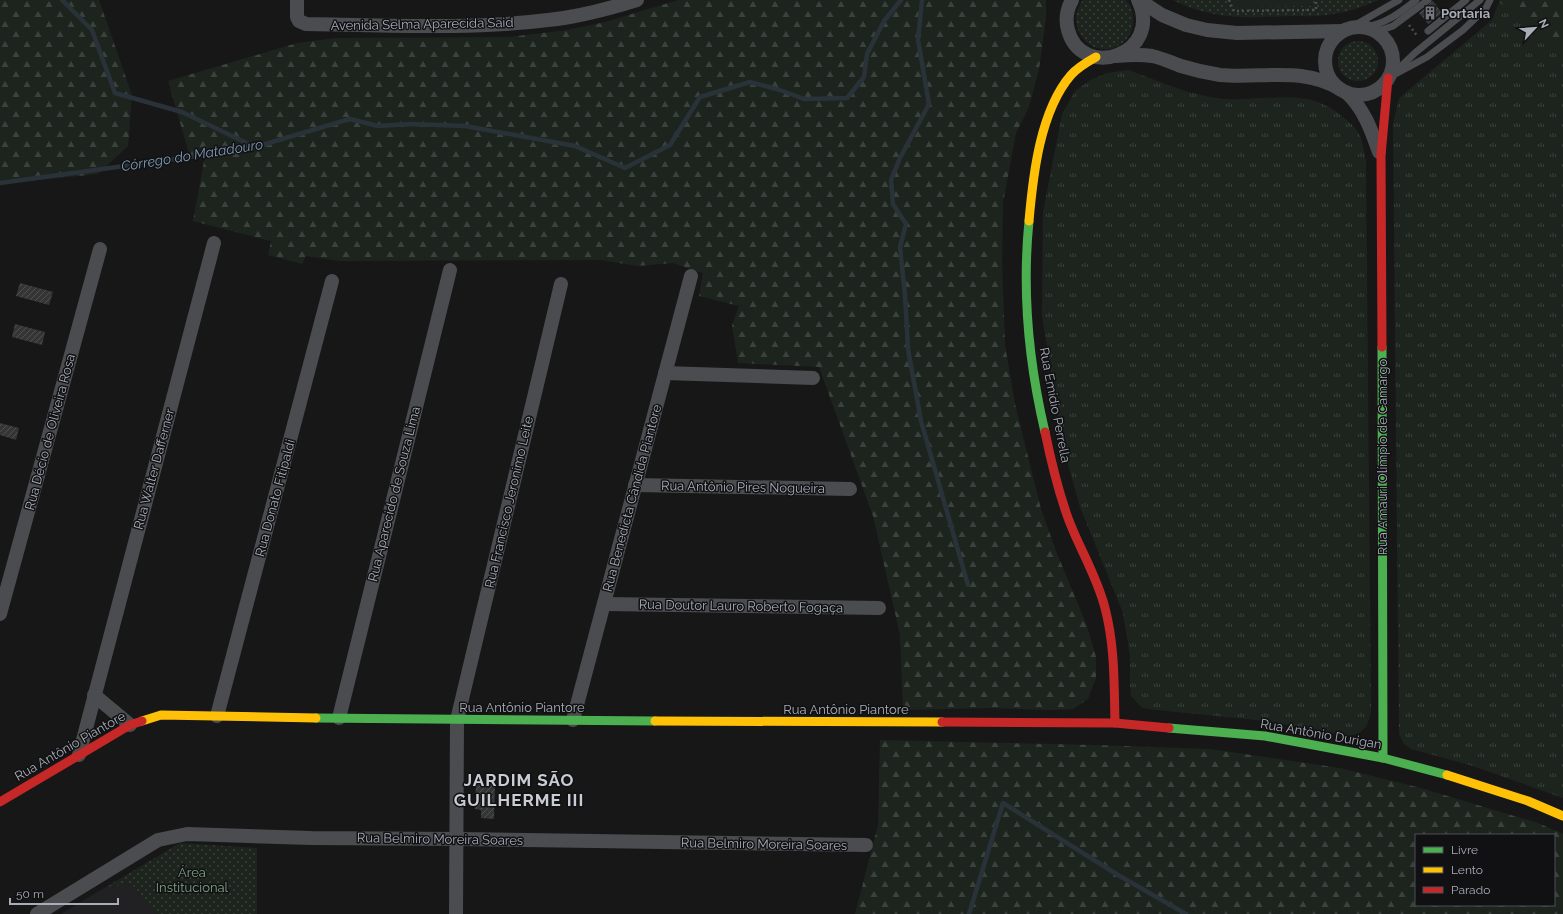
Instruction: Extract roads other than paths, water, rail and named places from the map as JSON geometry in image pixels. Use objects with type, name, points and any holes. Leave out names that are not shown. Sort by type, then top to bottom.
[{"type":"street","name":"Avenida Selma Aparecida Said","points":[[296,0],[297,17],[299,21],[306,24],[430,26],[481,26],[548,20],[596,12],[637,0]]},
{"type":"street","points":[[1069,4],[1067,26],[1073,40],[1083,51],[1096,57],[1109,58],[1136,54],[1154,56],[1201,72],[1221,75],[1243,76],[1286,74],[1309,77],[1328,81],[1343,90],[1359,95],[1367,94],[1380,87],[1388,78],[1392,66],[1391,51],[1384,38],[1371,29],[1237,33],[1207,30],[1186,25],[1162,15],[1138,0]]},
{"type":"street","points":[[1116,56],[1129,49],[1139,36],[1143,22],[1143,14],[1138,0]]},
{"type":"street","points":[[1343,90],[1330,79],[1327,74],[1325,57],[1331,42],[1346,29]]},
{"type":"street","name":"Rua Emídio Perrella","points":[[1096,57],[1089,60],[1076,70],[1060,89],[1048,114],[1033,176],[1027,224],[1026,283],[1028,328],[1034,379],[1046,438],[1063,503],[1108,620],[1114,659],[1115,723]]},
{"type":"street","name":"Rua Amauri Olímpio de Camargo","points":[[1383,758],[1381,155],[1388,78]]},
{"type":"street","name":"Rua Amauri Olímpio de Camargo","points":[[1343,90],[1356,101],[1363,112],[1381,155]]},
{"type":"street","name":"Rua Walter Dafferner","points":[[79,755],[214,243]]},
{"type":"street","name":"Rua Décio de Oliveira Rosa","points":[[0,614],[100,249]]},
{"type":"street","name":"Rua Aparecido de Souza Lima","points":[[338,718],[450,270]]},
{"type":"street","name":"Rua Benedicta Cândida Piantore","points":[[573,720],[691,276]]},
{"type":"street","name":"Rua Donato Fitipaldi","points":[[218,716],[332,281]]},
{"type":"street","name":"Rua Francisco Jeronimo Leite","points":[[456,914],[457,720],[561,284]]},
{"type":"street","points":[[665,373],[814,378]]},
{"type":"street","name":"Rua Antônio Pires Nogueira","points":[[636,485],[850,489]]},
{"type":"street","name":"Rua Doutor Lauro Roberto Fogaça","points":[[604,604],[879,608]]},
{"type":"street","points":[[94,695],[130,725]]},
{"type":"street","name":"Rua Antônio Piantore","points":[[0,802],[130,725],[161,715],[457,720],[1066,723]]},
{"type":"street","name":"Rua Antônio Durigan","points":[[1066,723],[1115,723],[1265,736],[1383,758],[1471,782],[1528,801],[1563,816]]},
{"type":"street","name":"Rua Belmiro Moreira Soares","points":[[37,914],[158,840],[188,834],[311,838],[866,846]]},
{"type":"lane","points":[[1346,29],[1399,0]]},
{"type":"lane","points":[[1371,29],[1401,12],[1416,0]]},
{"type":"lane","points":[[1371,29],[1393,26],[1428,0]]},
{"type":"lane","points":[[1428,32],[1466,0]]},
{"type":"lane","points":[[1388,78],[1416,52],[1480,0]]},
{"type":"lane","points":[[1388,78],[1427,57],[1463,30],[1486,8],[1490,0]]},
{"type":"waterway","points":[[62,0],[92,30],[115,93],[182,112],[255,147]]},
{"type":"waterway","name":"Córrego do Matadouro","points":[[0,183],[255,147],[350,119],[378,126],[410,124],[465,126],[575,146],[625,168],[670,145],[700,97],[750,82],[780,90],[804,99],[847,98],[864,77],[867,54],[884,21],[901,0]]},
{"type":"waterway","points":[[922,0],[918,40],[929,104],[900,158],[891,180],[893,204],[906,224],[900,247],[905,295],[908,349],[921,421],[968,585]]},
{"type":"waterway","points":[[969,914],[1003,803],[1118,875],[1186,914]]},
{"type":"place","name":"Portaria","points":[[1430,13]]},
{"type":"district","name":"JARDIM SÃO GUILHERME III","points":[[519,790]]},
{"type":"park label","name":"Área Institucional","points":[[192,880]]}]
